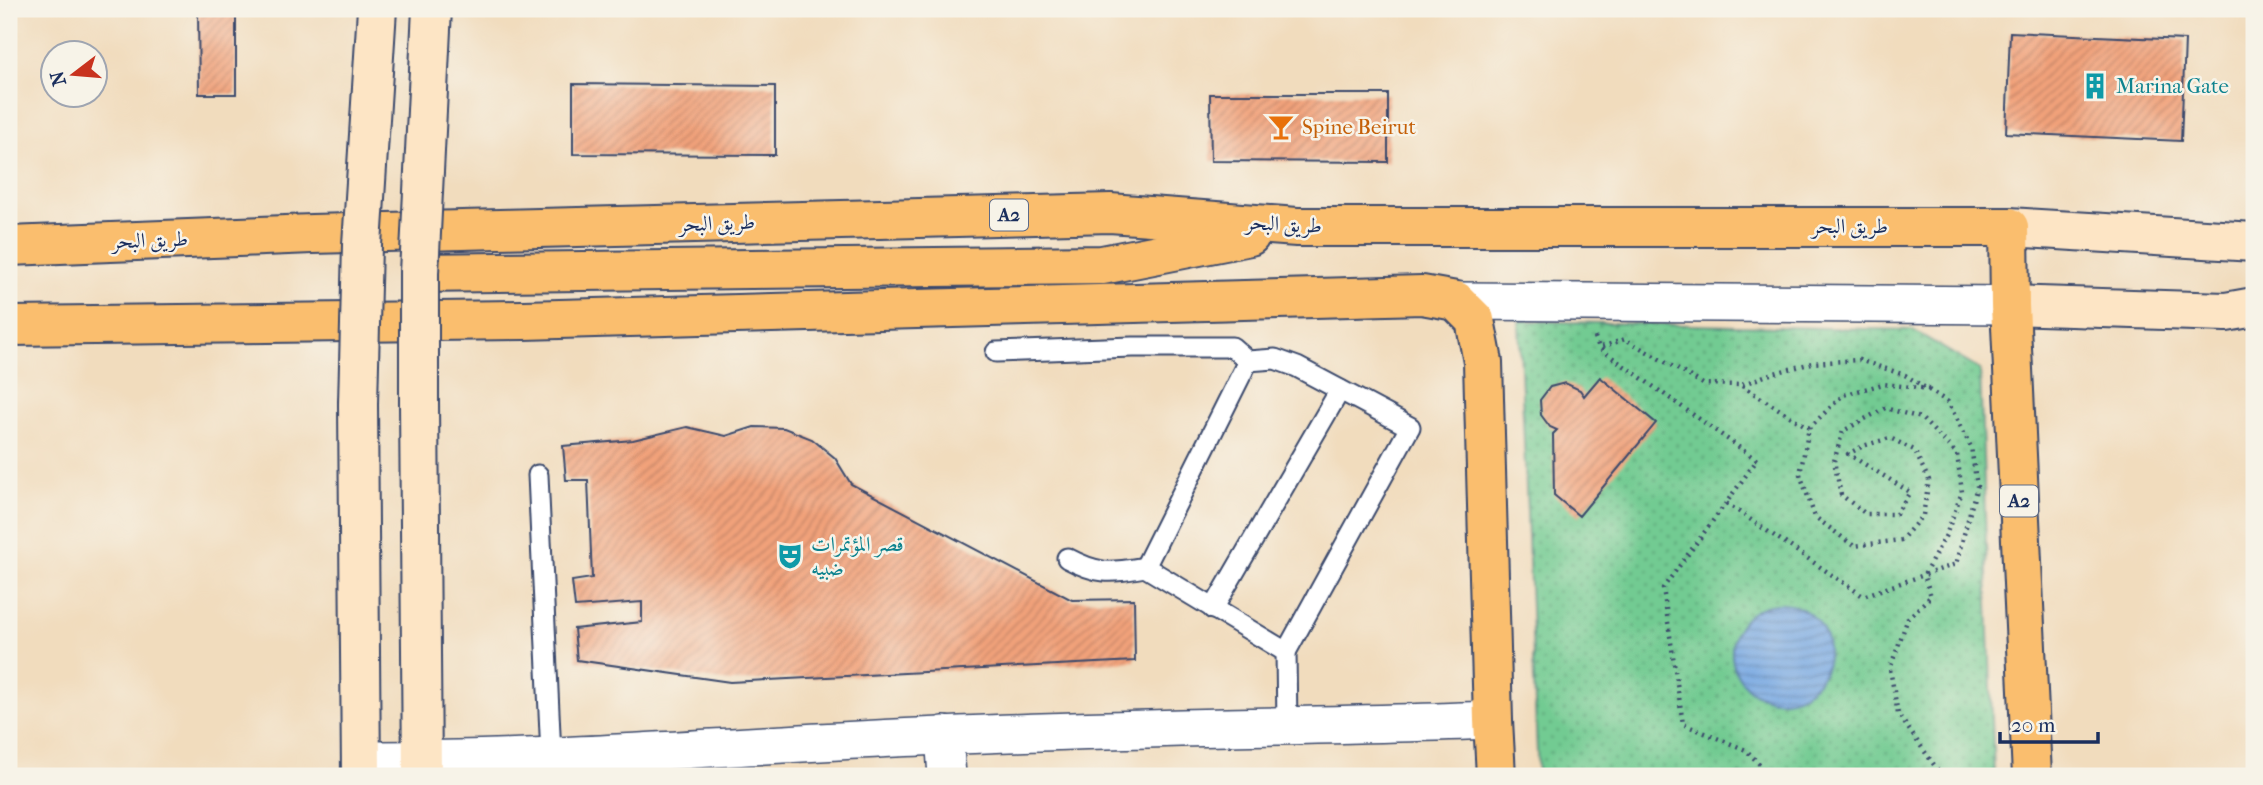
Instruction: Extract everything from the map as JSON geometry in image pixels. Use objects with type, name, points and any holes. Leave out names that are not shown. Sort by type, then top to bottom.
[{"type":"highway","points":[[359,9],[363,20],[368,144]]},
{"type":"highway","name":"طريق البحر","points":[[9,246],[312,234],[1110,213],[1297,227],[2009,226]]},
{"type":"highway","name":"A2","points":[[2009,226],[2010,305],[2032,776]]},
{"type":"highway","points":[[418,273],[1102,265],[1297,227]]},
{"type":"highway","points":[[9,326],[524,320],[1422,295],[1456,301],[1475,320],[1483,362],[1496,776]]},
{"type":"street","points":[[377,9],[362,244],[358,404],[361,768],[422,768],[551,755],[944,735],[1493,720]]},
{"type":"street","points":[[422,768],[418,273],[432,9]]},
{"type":"street","points":[[2009,226],[2254,242]]},
{"type":"street","points":[[1456,301],[2010,305],[2226,312],[2254,307]]},
{"type":"street","points":[[944,735],[947,776]]},
{"type":"lane","points":[[996,352],[1132,347],[1232,347],[1248,361],[1275,359],[1297,367],[1410,427],[1286,652],[1287,726]]},
{"type":"lane","points":[[1144,566],[1248,361]]},
{"type":"lane","points":[[1213,609],[1340,390]]},
{"type":"lane","points":[[538,475],[551,755]]},
{"type":"lane","points":[[1067,558],[1089,570],[1112,573],[1144,566],[1286,652]]},
{"type":"path","points":[[1588,302],[1589,322],[1599,348],[1757,460],[1663,588],[1683,723],[1746,750],[1771,776]]},
{"type":"path","points":[[1599,348],[1625,339],[1703,384],[1741,385],[1812,363],[1859,360],[1905,375],[1948,401],[1971,447],[1977,486],[1956,564],[1863,596],[1726,503]]},
{"type":"path","points":[[1928,389],[1883,384],[1843,395],[1810,428],[1800,474],[1815,517],[1854,547],[1901,540],[1923,515],[1929,480],[1914,450],[1890,438],[1863,446],[1849,454],[1910,492],[1896,514],[1866,514],[1840,495],[1833,461],[1843,430],[1885,408],[1921,418],[1957,454],[1962,492],[1946,535],[1924,575],[1931,596],[1908,618],[1890,669],[1898,714],[1942,776]]},
{"type":"path","points":[[1741,385],[1810,428]]},
{"type":"green space","points":[[1519,321],[1913,330],[1980,370],[1994,776],[1538,776]]},
{"type":"water","points":[[1780,604],[1798,608],[1814,618],[1824,634],[1828,652],[1824,670],[1814,686],[1798,696],[1780,700],[1762,696],[1746,686],[1736,670],[1732,652],[1736,634],[1746,618],[1762,608]]},
{"type":"building","points":[[198,9],[236,9],[236,94],[199,94]]},
{"type":"building","name":"Marina Gate","points":[[2010,32],[2185,40],[2181,141],[2006,133]]},
{"type":"building","points":[[573,84],[775,86],[775,155],[573,154]]},
{"type":"building","points":[[1210,94],[1388,94],[1388,162],[1211,161]]},
{"type":"building","points":[[1600,377],[1656,423],[1579,516],[1554,495],[1553,434],[1557,430],[1550,427],[1541,415],[1540,400],[1550,387],[1565,383],[1580,390],[1584,396]]},
{"type":"building","name":"قصر المؤتمرات ضبيه","points":[[687,427],[726,436],[754,427],[784,428],[812,439],[835,458],[851,484],[1072,600],[1134,599],[1135,661],[730,682],[577,660],[574,629],[642,622],[642,602],[575,607],[572,581],[592,578],[588,480],[566,480],[563,446],[633,440]]},
{"type":"place","name":"Marina Gate","points":[[2095,86]]},
{"type":"place","name":"Spine Beirut","points":[[1281,127]]},
{"type":"place","name":"قصر المؤتمرات ضبيه","points":[[790,556]]}]
